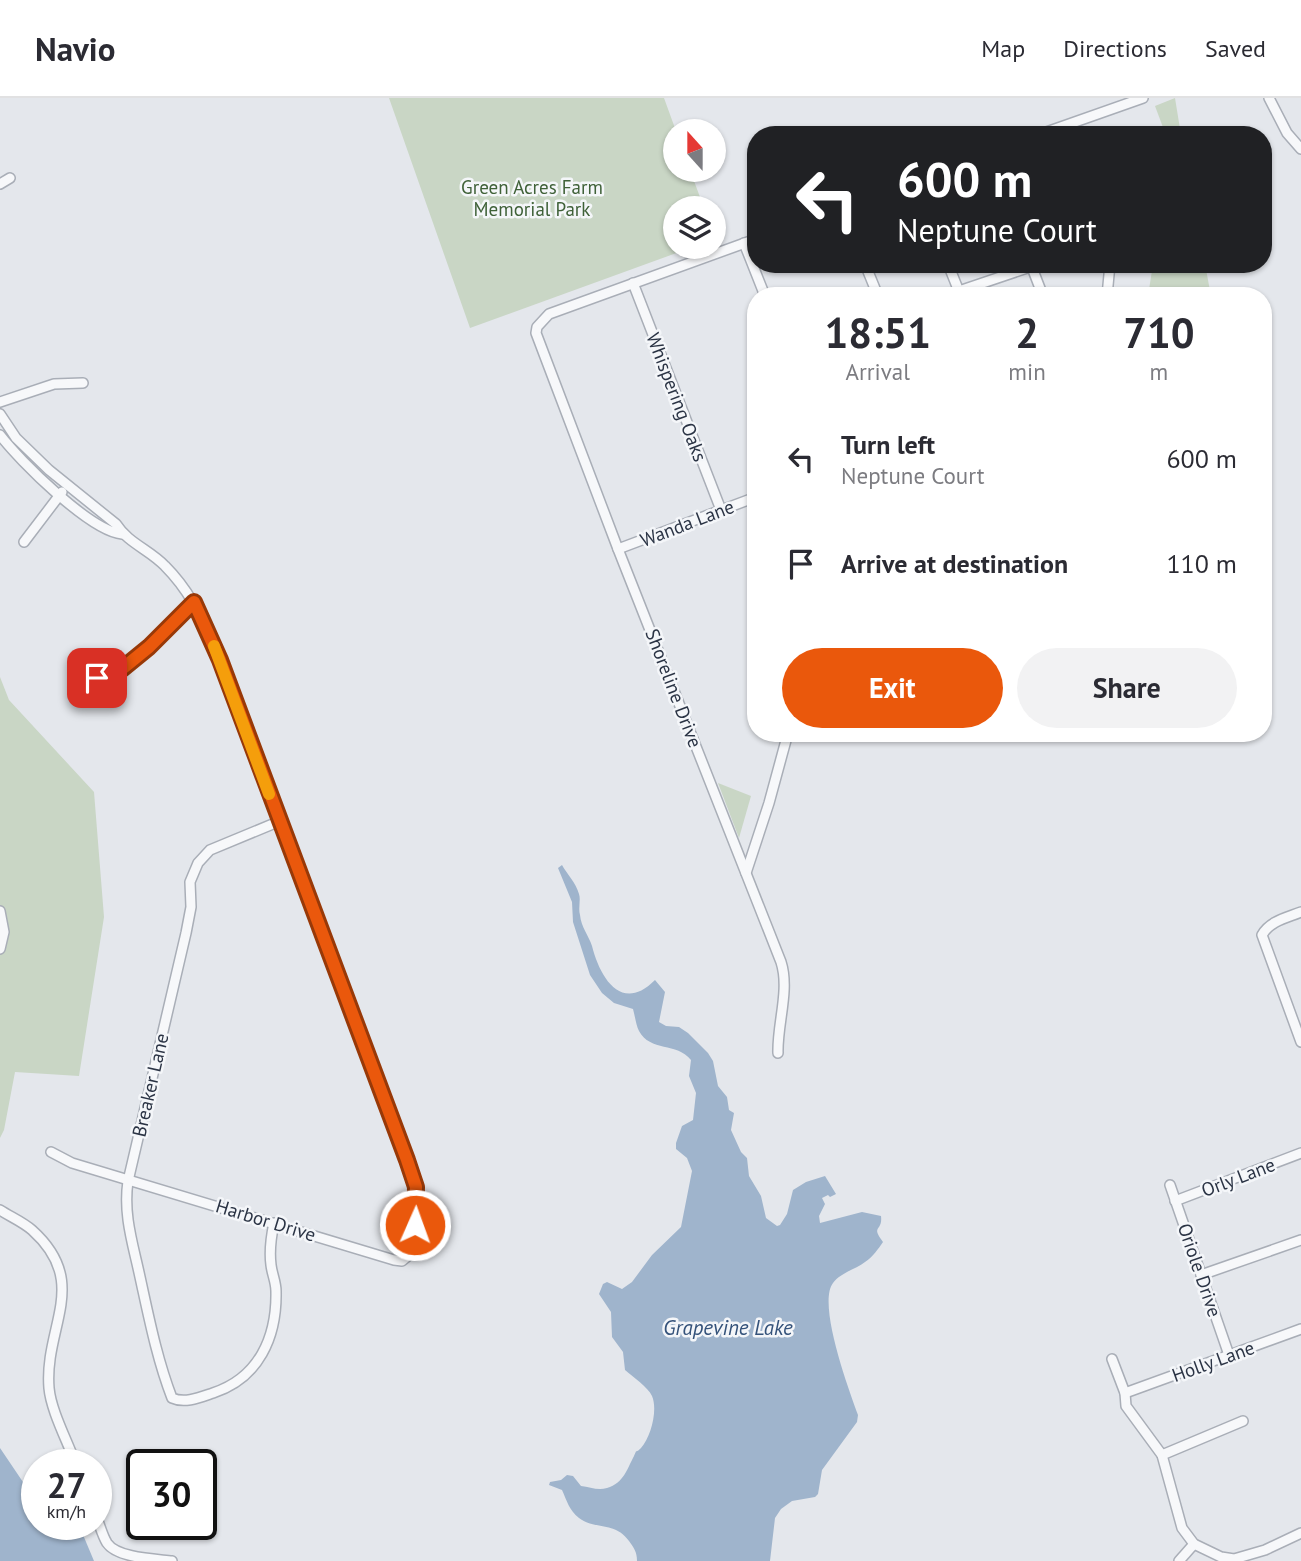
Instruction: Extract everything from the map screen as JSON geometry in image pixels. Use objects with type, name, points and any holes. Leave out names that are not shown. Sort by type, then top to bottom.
[{"type":"street","points":[[1073,126],[1143,98]]},
{"type":"street","points":[[1269,98],[1287,133],[1301,149]]},
{"type":"street","points":[[0,184],[10,178]]},
{"type":"street","points":[[633,283],[747,242]]},
{"type":"street","points":[[744,243],[747,251]]},
{"type":"street","points":[[978,287],[1014,273]]},
{"type":"street","name":"Shoreline Drive","points":[[633,283],[549,314],[537,327],[536,333],[784,972],[777,1035],[778,1053]]},
{"type":"street","name":"Whispering Oaks","points":[[633,283],[722,510]]},
{"type":"street","points":[[0,402],[54,384],[83,383]]},
{"type":"street","points":[[0,414],[16,438],[66,484],[116,524],[122,534]]},
{"type":"street","points":[[0,435],[51,489],[103,528],[122,534],[163,564],[194,602],[220,660],[280,821]]},
{"type":"street","points":[[24,542],[66,484]]},
{"type":"street","name":"Wanda Lane","points":[[618,548],[747,502]]},
{"type":"street","points":[[73,687],[122,669],[149,647],[194,602]]},
{"type":"street","points":[[746,873],[786,742]]},
{"type":"street","name":"Breaker Lane","points":[[274,1223],[270,1244],[276,1289],[269,1343],[251,1370],[226,1387],[179,1402],[172,1398],[152,1333],[126,1213],[128,1181],[186,933],[193,871],[209,850],[280,821]]},
{"type":"street","name":"Harbor Drive","points":[[51,1152],[72,1163],[128,1181],[402,1261],[408,1256],[415,1225],[416,1187],[280,821]]},
{"type":"street","points":[[0,911],[4,932],[0,949]]},
{"type":"street","points":[[1301,912],[1273,923],[1262,935],[1301,1042]]},
{"type":"street","name":"Orly Lane","points":[[1175,1200],[1301,1153]]},
{"type":"street","name":"Oriole Drive","points":[[1170,1185],[1229,1355]]},
{"type":"street","points":[[0,1210],[31,1229],[52,1252],[59,1267],[63,1293],[52,1346],[49,1391],[70,1449]]},
{"type":"street","points":[[1201,1275],[1301,1240]]},
{"type":"street","name":"Holly Lane","points":[[1125,1393],[1301,1329]]},
{"type":"street","points":[[1112,1359],[1125,1393],[1126,1406],[1133,1419],[1162,1454],[1182,1528],[1194,1544],[1221,1557],[1234,1559],[1265,1550],[1301,1533]]},
{"type":"street","points":[[1162,1454],[1242,1422]]},
{"type":"street","points":[[105,1540],[111,1548],[147,1559],[172,1561]]},
{"type":"street","points":[[1179,1561],[1194,1544]]},
{"type":"green space","name":"Green Acres Farm Memorial Park","points":[[389,98],[664,98],[672,119],[663,119],[663,182],[694,182],[700,196],[663,196],[663,258],[470,328]]},
{"type":"green space","points":[[1175,98],[1180,126],[1162,126],[1155,106]]},
{"type":"green space","points":[[1152,273],[1207,273],[1209,287],[1149,287]]},
{"type":"green space","points":[[0,677],[9,700],[94,792],[104,917],[79,1076],[15,1072],[4,1130],[0,1138]]},
{"type":"green space","points":[[718,783],[751,796],[739,838]]},
{"type":"water","name":"Grapevine Lake","points":[[562,865],[578,890],[582,924],[606,979],[622,992],[632,993],[643,990],[655,980],[665,992],[659,1022],[666,1026],[679,1027],[688,1033],[713,1061],[718,1086],[727,1097],[729,1110],[734,1113],[731,1130],[741,1152],[747,1158],[749,1176],[761,1196],[766,1218],[777,1226],[780,1225],[787,1214],[793,1190],[806,1182],[825,1176],[836,1194],[822,1198],[825,1204],[819,1216],[820,1223],[862,1212],[881,1216],[877,1231],[883,1242],[868,1260],[836,1280],[829,1294],[836,1348],[858,1415],[857,1422],[822,1470],[818,1494],[815,1497],[792,1501],[781,1509],[775,1518],[770,1561],[637,1561],[635,1550],[623,1535],[611,1528],[591,1524],[579,1518],[571,1509],[562,1490],[549,1485],[550,1482],[561,1480],[567,1475],[573,1476],[581,1486],[600,1489],[613,1486],[624,1475],[636,1451],[645,1443],[650,1430],[654,1416],[652,1396],[625,1370],[623,1352],[612,1337],[611,1312],[599,1294],[603,1284],[607,1282],[622,1289],[632,1282],[652,1255],[681,1227],[692,1171],[687,1158],[676,1149],[676,1143],[682,1126],[693,1120],[696,1093],[689,1076],[691,1060],[679,1051],[644,1038],[638,1029],[633,1009],[614,1003],[602,993],[590,975],[573,922],[572,902],[558,868]]},
{"type":"water","points":[[0,1448],[21,1479],[21,1540],[85,1540],[94,1561],[0,1561]]},
{"type":"slow traffic","points":[[214,646],[269,794]]},
{"type":"route","points":[[97,678],[122,669],[149,647],[194,602],[220,660],[407,1160],[416,1187],[415,1225]]}]
